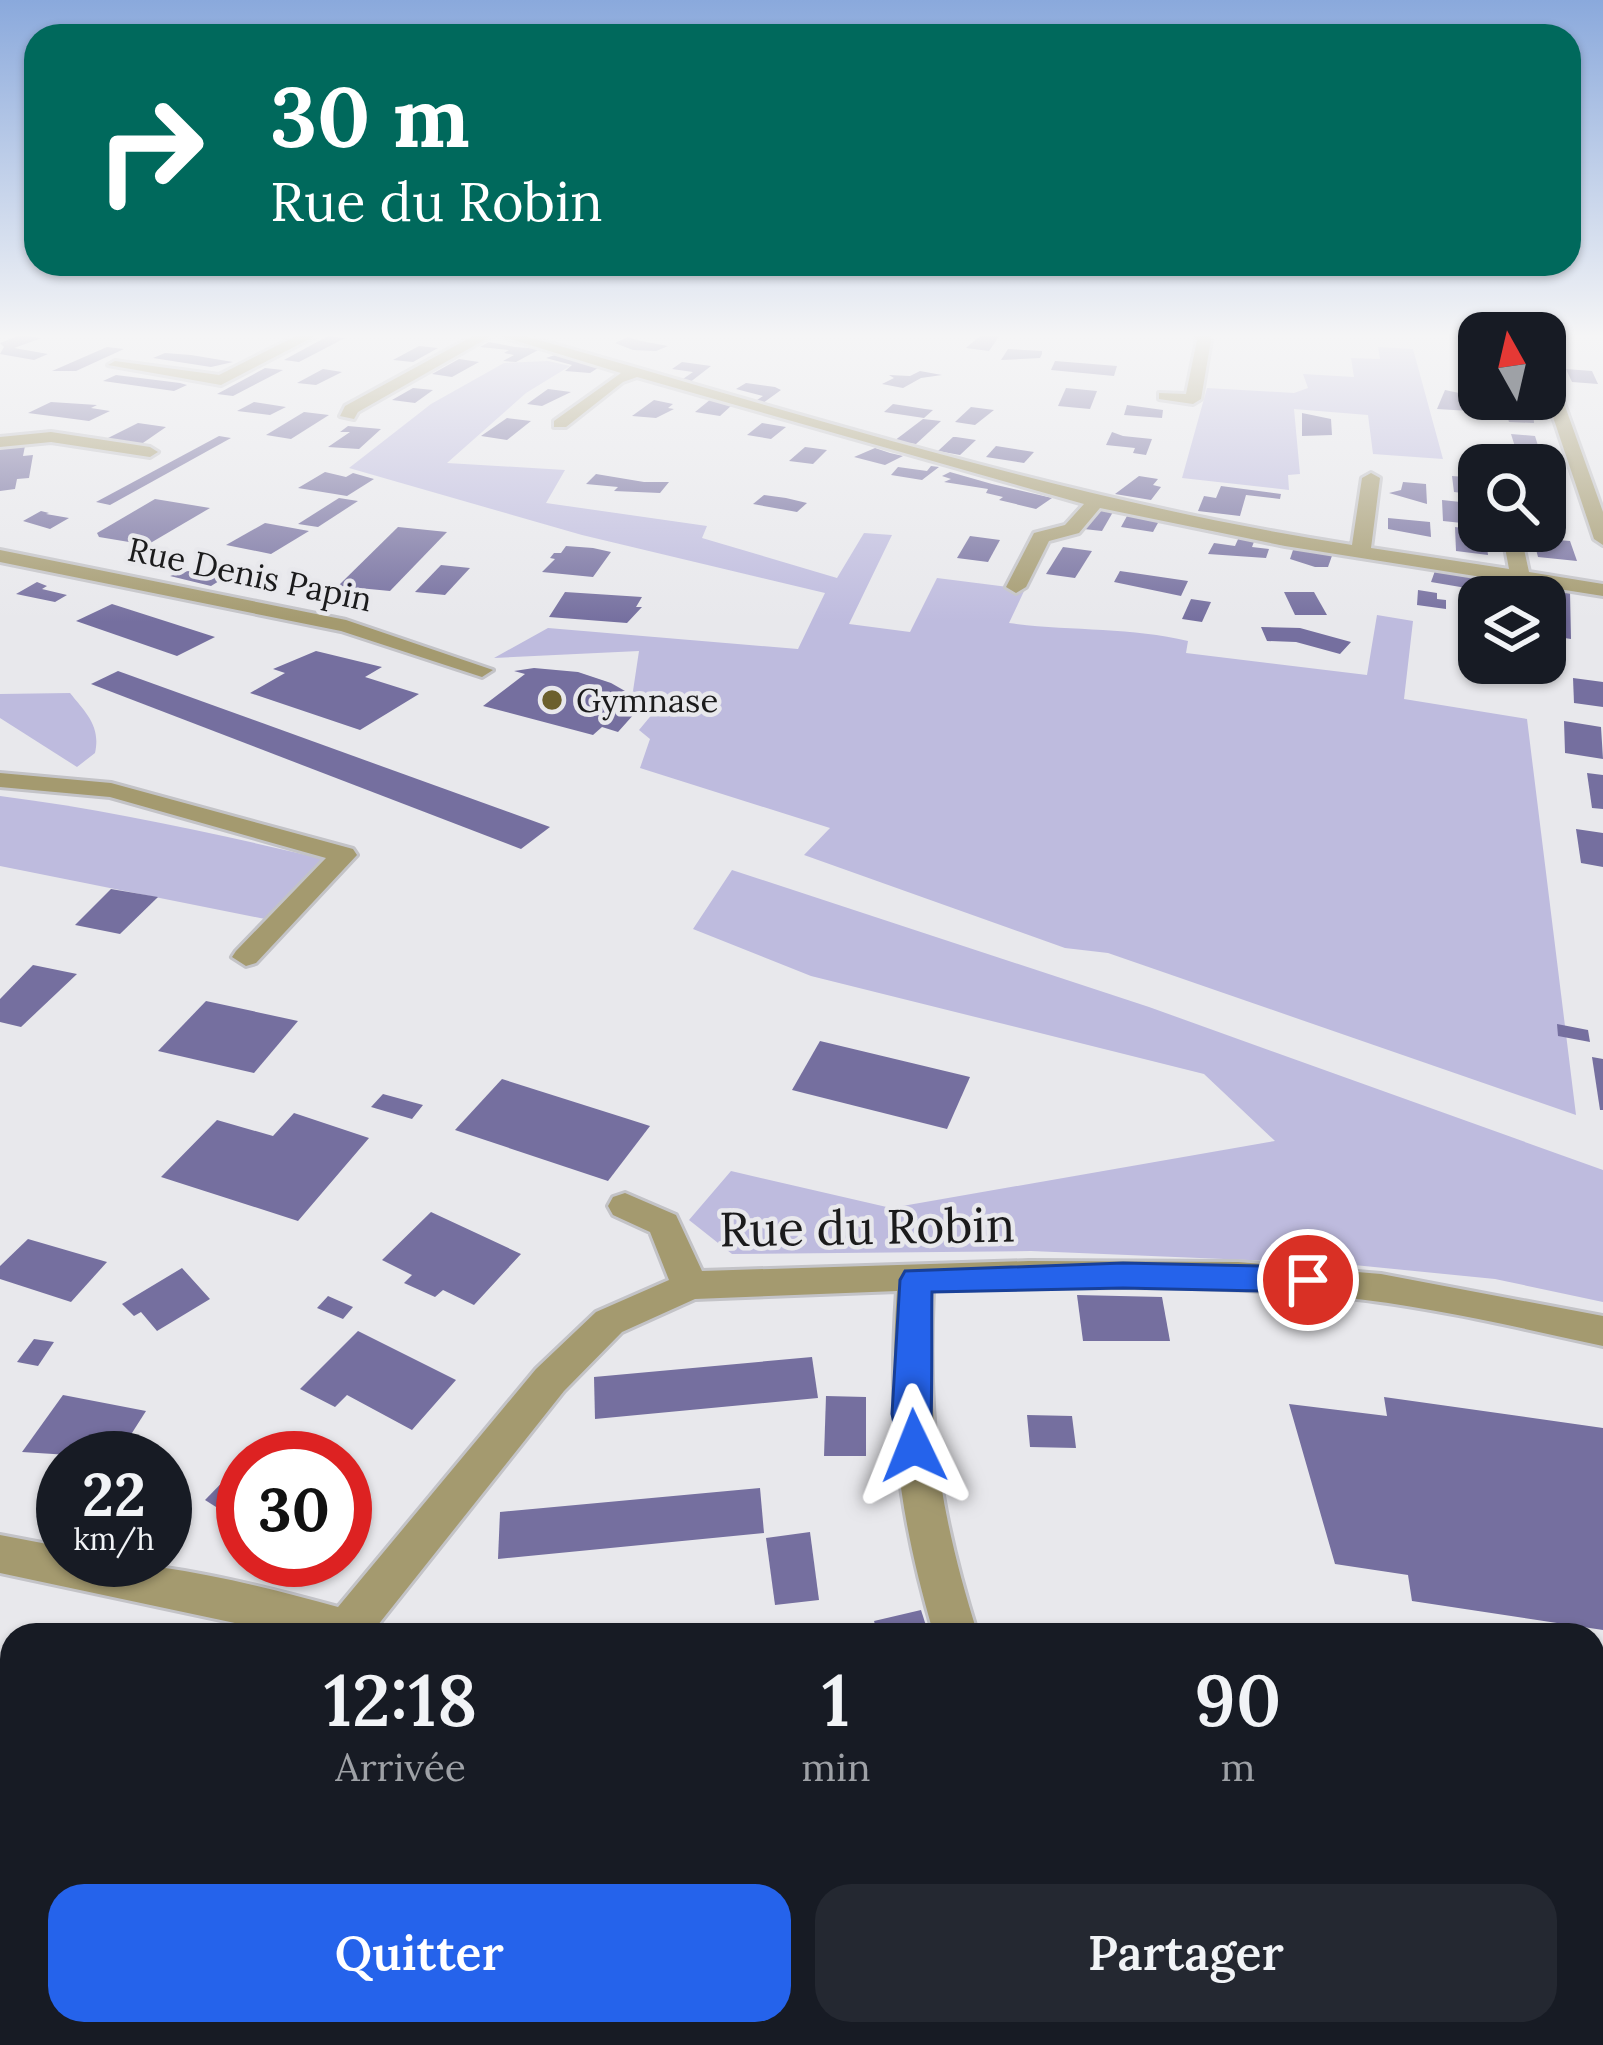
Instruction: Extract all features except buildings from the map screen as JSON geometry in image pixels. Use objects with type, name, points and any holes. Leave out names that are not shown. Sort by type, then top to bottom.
[{"type":"street","points":[[844,430],[1096,502],[1361,551],[1520,576],[1515,552]]},
{"type":"street","points":[[1566,430],[1603,539]]},
{"type":"street","points":[[0,442],[51,437],[151,452]]},
{"type":"street","points":[[1361,551],[1371,478]]},
{"type":"street","points":[[1016,587],[1041,537],[1072,529],[1096,502]]},
{"type":"street","name":"Rue Denis Papin","points":[[0,556],[346,626],[482,670]]},
{"type":"street","points":[[1566,584],[1603,590]]},
{"type":"street","points":[[0,780],[111,790],[344,855],[246,957]]},
{"type":"street","points":[[626,1206],[664,1224],[690,1286]]},
{"type":"street","name":"Rue du Robin","points":[[356,1623],[550,1380],[609,1322],[690,1286],[751,1280],[1123,1276],[1308,1280],[1480,1305],[1603,1331]]},
{"type":"street","points":[[916,1280],[910,1414],[931,1552],[952,1623]]},
{"type":"street","name":"Rue du Robin","points":[[0,1554],[244,1602],[314,1623]]},
{"type":"shaded area","points":[[397,430],[484,430],[447,463],[565,470],[546,503],[707,526],[702,538],[837,578],[864,533],[892,535],[849,624],[910,632],[937,578],[1025,589],[1009,623],[1166,637],[1188,641],[1186,653],[1367,675],[1377,615],[1413,621],[1404,699],[1527,719],[1576,1115],[1108,953],[1065,948],[804,855],[830,828],[640,768],[650,739],[639,730],[654,712],[626,703],[633,691],[639,651],[494,658],[548,628],[798,649],[825,593],[582,535],[349,468]]},
{"type":"shaded area","points":[[1195,430],[1296,430],[1300,474],[1288,475],[1289,490],[1182,478]]},
{"type":"shaded area","points":[[1370,430],[1435,430],[1443,459],[1373,454]]},
{"type":"shaded area","points":[[70,693],[91,720],[96,735],[95,753],[77,767],[0,718],[0,694]]},
{"type":"shaded area","points":[[0,796],[123,815],[324,859],[270,920],[0,866]]},
{"type":"shaded area","points":[[732,870],[1149,1007],[1603,1170],[1603,1302],[1495,1279],[1344,1264],[1031,1251],[732,1254],[689,1220],[731,1171],[891,1208],[1275,1141],[1204,1074],[811,976],[693,929]]},
{"type":"place","name":"Gymnase","points":[[552,700]]},
{"type":"route","points":[[914,1446],[910,1414],[916,1280],[1123,1276],[1308,1280]]}]
